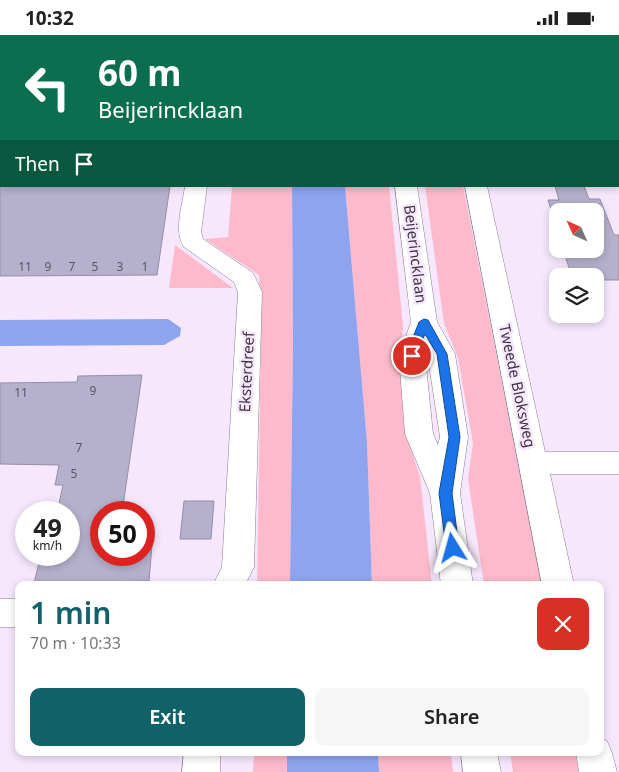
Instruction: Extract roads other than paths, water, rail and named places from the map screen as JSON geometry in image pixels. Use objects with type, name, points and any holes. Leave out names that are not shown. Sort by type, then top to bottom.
[{"type":"street","name":"Eksterdreef","points":[[196,187],[190,233],[192,242],[244,278],[250,292],[238,567],[231,581]]},
{"type":"street","name":"Beijerincklaan","points":[[406,187],[424,322],[412,356],[419,434],[445,493],[456,581]]},
{"type":"street","name":"Tweede Bloksweg","points":[[476,187],[557,581]]},
{"type":"street","points":[[533,463],[619,463]]},
{"type":"street","points":[[0,613],[15,613]]},
{"type":"street","points":[[201,772],[202,756]]},
{"type":"street","points":[[479,756],[482,772]]},
{"type":"street","points":[[595,756],[598,772]]},
{"type":"water","points":[[292,187],[345,187],[367,442],[372,581],[290,581],[293,344]]},
{"type":"water","points":[[168,319],[181,328],[180,336],[164,345],[0,346],[0,320]]},
{"type":"water","points":[[287,756],[378,756],[379,772],[287,772]]}]
